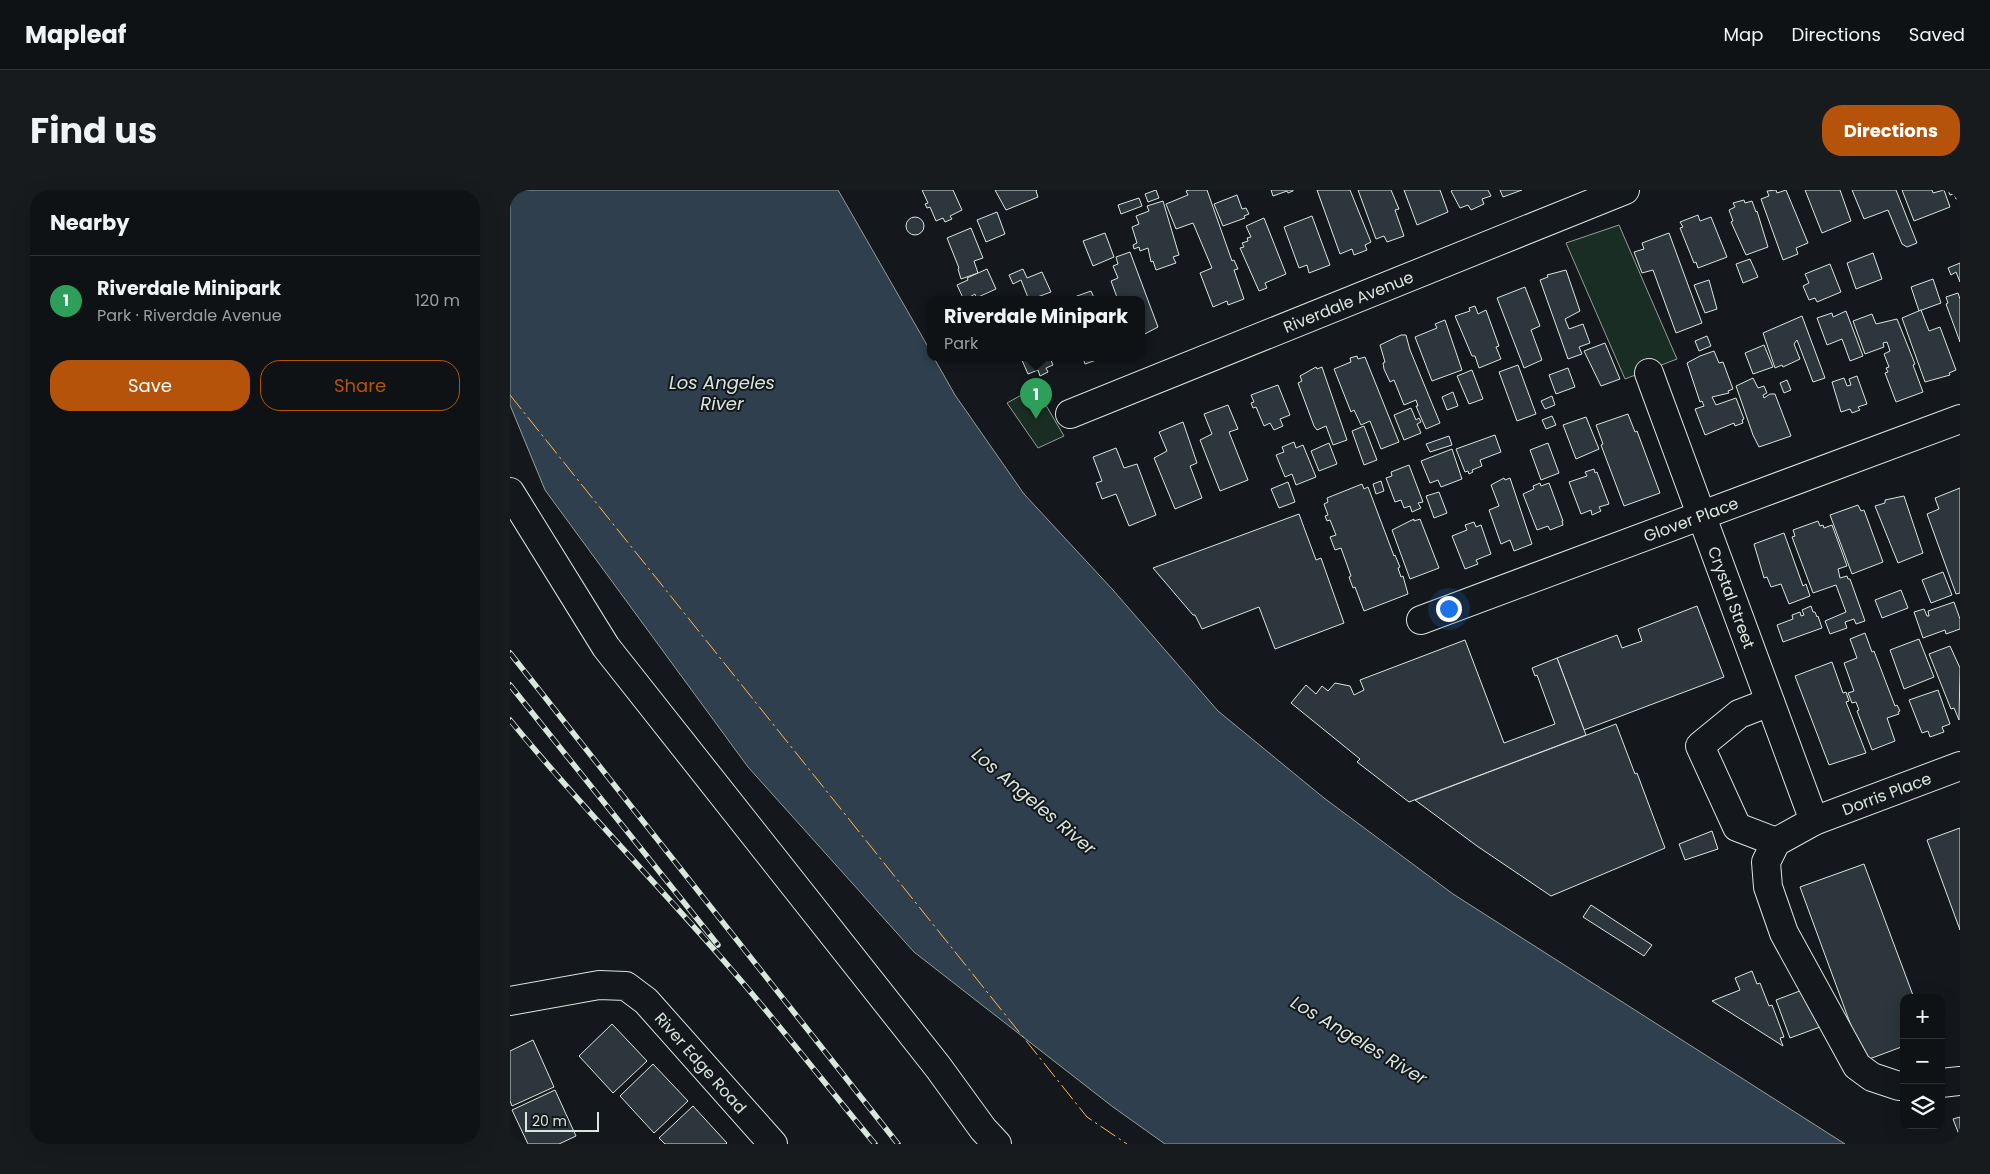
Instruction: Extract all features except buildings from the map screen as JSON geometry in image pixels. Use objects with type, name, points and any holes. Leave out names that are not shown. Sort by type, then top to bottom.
[{"type":"street","name":"Riverdale Avenue","points":[[1070,414],[1579,198],[1625,190]]},
{"type":"street","name":"Crystal Street","points":[[1648,373],[1814,821]]},
{"type":"street","name":"Glover Place","points":[[1421,620],[1960,419]]},
{"type":"street","points":[[510,492],[606,647],[997,1144]]},
{"type":"street","points":[[1770,702],[1739,714],[1700,746],[1737,827],[1776,842],[1766,862],[1768,887],[1784,933],[1858,1066],[1872,1077],[1900,1086]]},
{"type":"street","name":"Dorris Place","points":[[1776,842],[1814,821],[1960,766]]},
{"type":"street","name":"River Edge Road","points":[[510,1001],[598,985],[626,986],[646,1001],[773,1144]]},
{"type":"street","points":[[1945,1083],[1960,1081]]},
{"type":"green space","points":[[1619,225],[1677,359],[1625,379],[1566,243]]},
{"type":"green space","points":[[1025,393],[1029,400],[1040,395],[1064,436],[1038,448],[1007,403]]},
{"type":"water","name":"Los Angeles River","points":[[510,190],[838,190],[927,345],[927,361],[936,361],[955,395],[1024,494],[1113,590],[1218,711],[1324,798],[1453,894],[1845,1144],[1165,1144],[1113,1107],[914,952],[748,767],[545,490],[510,405]]},
{"type":"railway","points":[[510,653],[898,1144]]},
{"type":"railway","points":[[510,685],[718,945]]},
{"type":"railway","points":[[510,720],[567,787],[714,950],[875,1144]]},
{"type":"power","points":[[510,395],[1087,1117],[1127,1144]]},
{"type":"place","name":"Riverdale Minipark","points":[[1036,419]]}]
